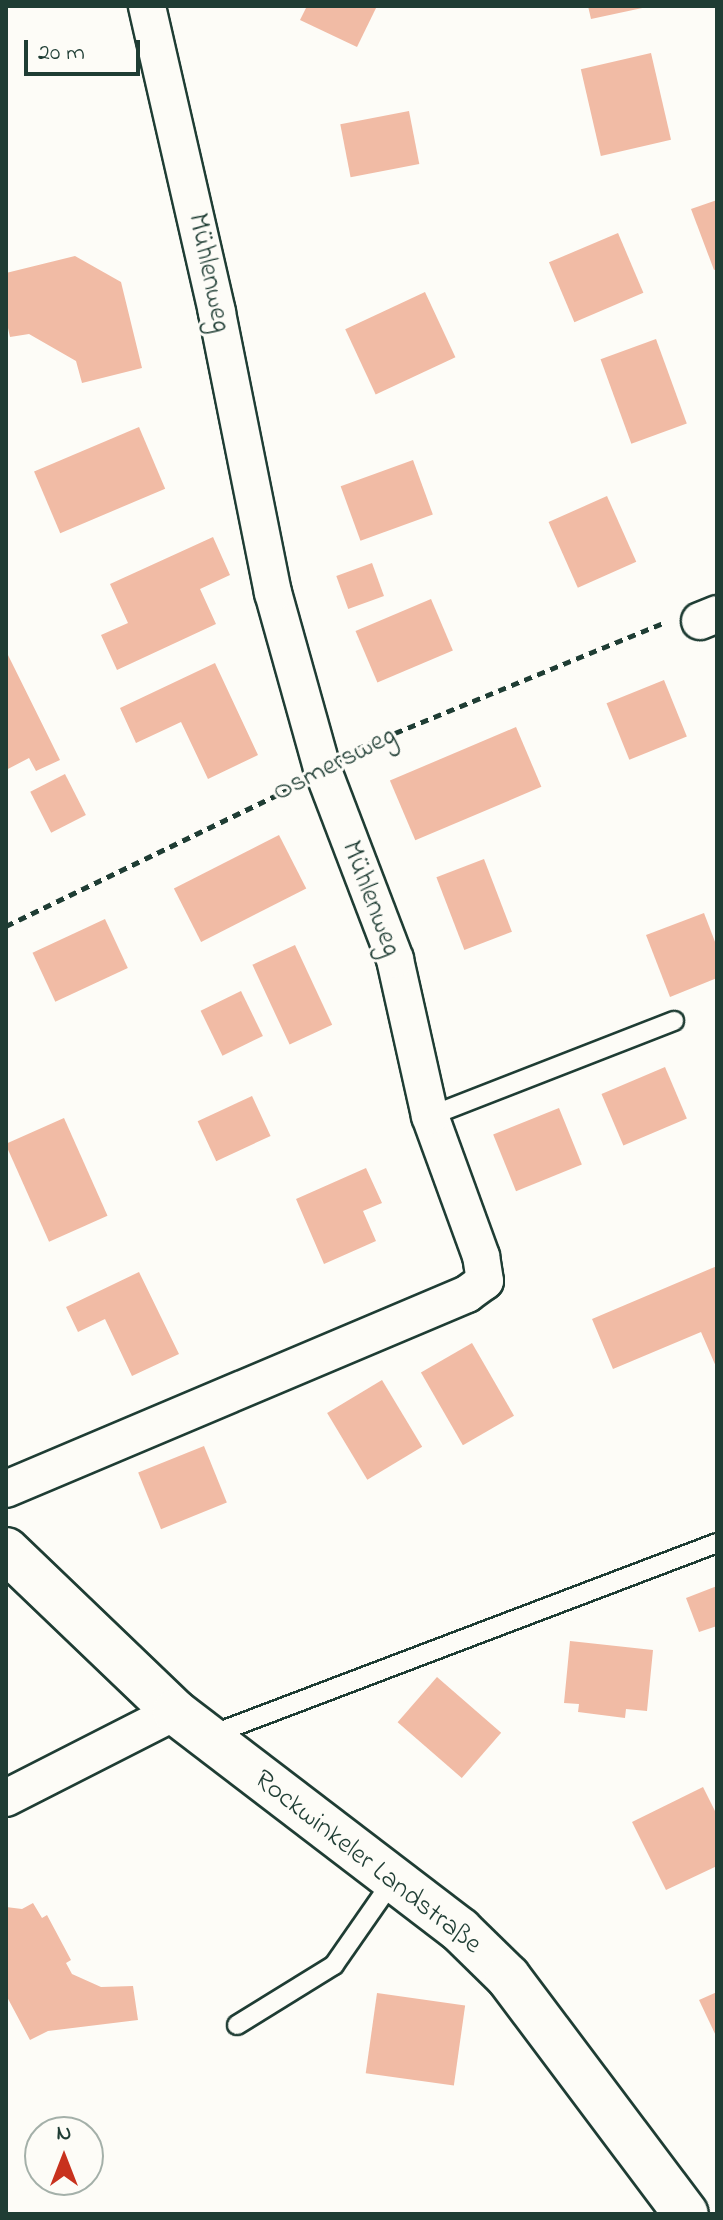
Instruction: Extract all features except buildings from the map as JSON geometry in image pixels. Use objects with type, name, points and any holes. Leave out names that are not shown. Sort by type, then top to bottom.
[{"type":"main road","name":"Rockwinkeler Landstraße","points":[[6,1550],[190,1724],[460,1930],[508,1977],[686,2214]]},
{"type":"street","name":"Mühlenweg","points":[[6,1489],[467,1294],[485,1281],[481,1256],[430,1116],[395,959],[322,768],[273,593],[217,312],[147,6]]},
{"type":"street","points":[[6,1798],[190,1724]]},
{"type":"lane","points":[[430,1116],[674,1021]]},
{"type":"lane","points":[[190,1724],[717,1543]]},
{"type":"lane","points":[[237,2025],[334,1965],[393,1880]]},
{"type":"path","name":"Osmersweg","points":[[6,926],[286,791],[345,754],[663,623],[709,617]]}]
